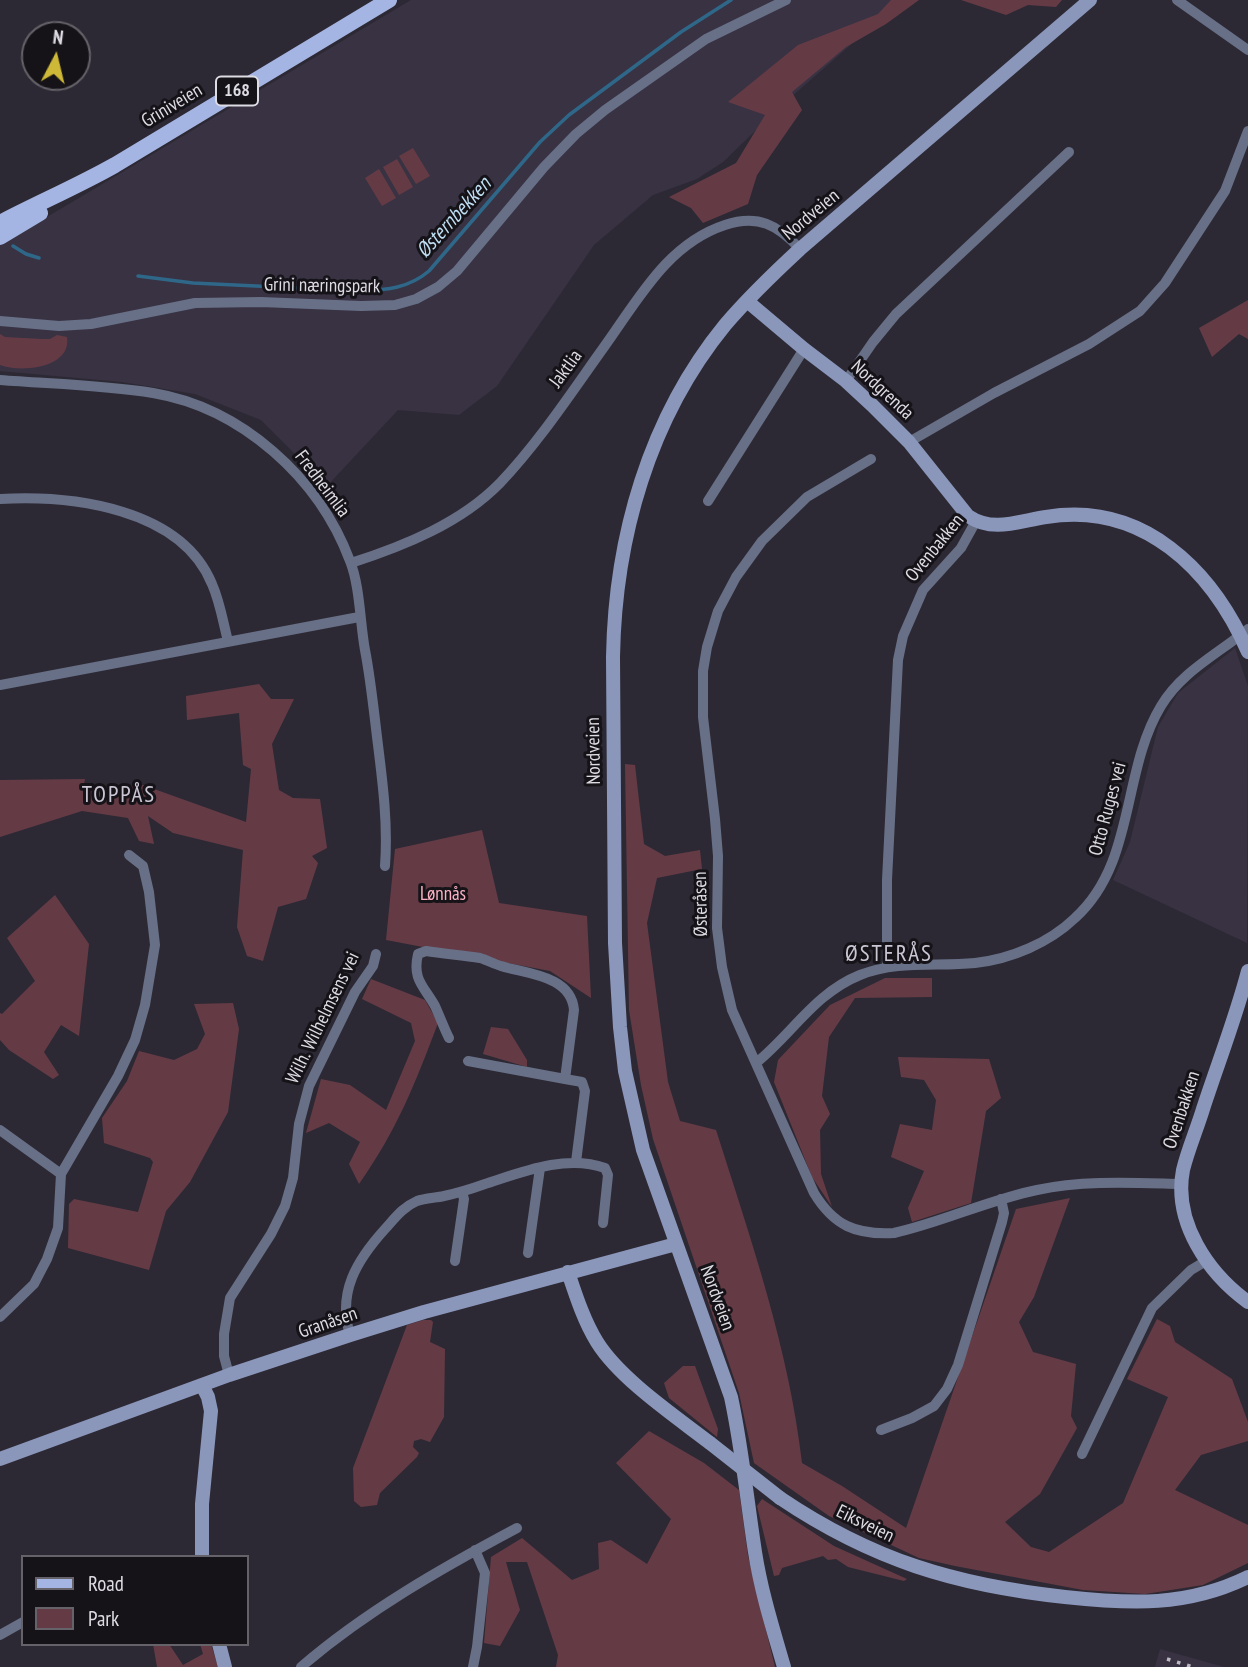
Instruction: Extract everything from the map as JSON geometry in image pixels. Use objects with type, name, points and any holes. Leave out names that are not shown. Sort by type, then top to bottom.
[{"type":"main road","name":"Griniveien","points":[[0,223],[65,189],[85,182],[388,0]]},
{"type":"main road","name":"Griniveien","points":[[0,237],[71,195],[85,182]]},
{"type":"street","name":"Grini næringspark","points":[[0,321],[58,326],[91,324],[195,303],[261,302],[361,306],[395,305],[416,299],[438,287],[457,271],[544,167],[576,134],[605,110],[706,38],[786,0]]},
{"type":"street","name":"Nordveien","points":[[784,1667],[768,1614],[756,1554],[740,1439],[731,1397],[643,1150],[634,1115],[620,1027],[615,943],[613,619],[621,557],[629,520],[654,447],[694,370],[725,326],[800,249],[1090,0]]},
{"type":"street","points":[[1177,0],[1248,50]]},
{"type":"street","points":[[909,442],[1089,344],[1140,311],[1164,284],[1225,191],[1248,131]]},
{"type":"street","points":[[846,381],[896,314],[1069,152]]},
{"type":"street","name":"Jaktlia","points":[[351,563],[431,531],[476,506],[500,483],[542,431],[658,271],[682,246],[711,229],[749,220],[768,224],[792,240],[800,249]]},
{"type":"street","name":"Nordgrenda","points":[[747,301],[846,381],[909,442],[962,510],[976,521]]},
{"type":"street","points":[[708,501],[804,349]]},
{"type":"street","name":"Fredheimlia","points":[[0,380],[155,393],[189,403],[226,419],[253,435],[281,457],[300,478],[327,516],[351,563],[369,671],[384,789],[386,866]]},
{"type":"street","name":"Østeråsen","points":[[872,459],[807,497],[774,527],[748,559],[726,593],[707,647],[702,692],[703,717],[716,831],[719,952],[730,1003],[814,1193],[824,1209],[843,1224],[865,1232],[894,1233],[1040,1189],[1116,1183],[1182,1184]]},
{"type":"street","points":[[0,499],[23,498],[118,510],[150,521],[176,537],[196,559],[212,583],[228,641]]},
{"type":"street","name":"Ovenbakken","points":[[887,966],[888,855],[898,660],[903,636],[923,590],[961,548],[976,521],[997,526],[1048,516],[1077,514],[1100,516],[1132,526],[1165,542],[1187,561],[1244,632],[1248,652]]},
{"type":"street","points":[[0,685],[359,617]]},
{"type":"street","name":"Otto Ruges vei","points":[[756,1063],[772,1050],[820,999],[859,975],[887,966],[974,963],[997,959],[1034,946],[1075,919],[1099,890],[1115,858],[1139,758],[1153,720],[1163,703],[1194,668],[1244,632]]},
{"type":"street","points":[[0,1317],[34,1284],[47,1259],[58,1228],[61,1174],[118,1076],[135,1040],[145,1005],[155,929],[143,866],[129,855]]},
{"type":"street","points":[[449,1038],[434,1005],[418,981],[418,954],[426,951],[482,958],[502,967],[542,975],[554,982],[573,1002],[565,1079]]},
{"type":"street","name":"Wilh. Wilhelmsens vei","points":[[229,1375],[224,1356],[224,1334],[230,1298],[271,1234],[285,1206],[293,1178],[299,1124],[309,1086],[355,992],[373,966],[376,954]]},
{"type":"street","name":"Ovenbakken","points":[[1248,971],[1189,1149],[1182,1184],[1183,1208],[1187,1222],[1206,1261],[1227,1286],[1248,1302]]},
{"type":"street","points":[[468,1061],[582,1083],[585,1091],[576,1162]]},
{"type":"street","points":[[0,1130],[61,1174]]},
{"type":"street","points":[[350,1335],[346,1317],[355,1266],[401,1211],[419,1200],[462,1192],[540,1168],[576,1162],[604,1168],[608,1175],[603,1223]]},
{"type":"street","points":[[528,1253],[540,1168]]},
{"type":"street","points":[[455,1261],[464,1199],[462,1192]]},
{"type":"street","points":[[881,1430],[934,1406],[947,1389],[958,1366],[1003,1222],[1001,1199]]},
{"type":"street","name":"Granåsen","points":[[0,1459],[229,1375],[350,1335],[676,1244]]},
{"type":"street","points":[[1083,1454],[1152,1308],[1191,1270],[1206,1261]]},
{"type":"street","name":"Eiksveien","points":[[568,1272],[592,1333],[607,1355],[646,1392],[780,1498],[830,1530],[884,1556],[961,1581],[1000,1589],[1115,1602],[1149,1603],[1188,1597],[1248,1577]]},
{"type":"street","points":[[202,1385],[211,1411],[202,1504],[202,1555]]},
{"type":"street","points":[[301,1667],[389,1602],[517,1528]]},
{"type":"street","points":[[473,1667],[485,1573],[475,1550]]},
{"type":"street","points":[[0,1635],[21,1623]]},
{"type":"street","points":[[220,1646],[226,1667]]},
{"type":"shaded area","points":[[411,0],[907,0],[879,20],[783,104],[723,162],[697,179],[653,195],[594,245],[497,386],[459,415],[398,410],[327,486],[261,420],[195,394],[122,382],[0,371],[0,245]]},
{"type":"shaded area","points":[[1235,648],[1248,686],[1247,943],[1113,880],[1130,842],[1158,727],[1178,693]]},
{"type":"shaded area","points":[[1160,1649],[1224,1667],[1155,1667]]},
{"type":"green space","points":[[891,0],[919,0],[886,24],[846,47],[792,92],[802,110],[757,175],[748,204],[703,223],[691,208],[669,197],[736,163],[765,115],[728,102],[798,45],[878,14]]},
{"type":"green space","points":[[961,0],[1062,0],[1056,7],[1028,5],[1006,15]]},
{"type":"green space","points":[[413,148],[430,176],[416,184],[399,156]]},
{"type":"green space","points":[[397,159],[413,187],[399,195],[383,167]]},
{"type":"green space","points":[[379,169],[396,198],[382,206],[365,178]]},
{"type":"green space","points":[[1248,300],[1248,339],[1239,334],[1212,357],[1199,328]]},
{"type":"green space","points":[[0,334],[5,337],[42,339],[57,335],[67,337],[66,347],[62,356],[43,366],[9,367],[0,365]]},
{"type":"green space","points":[[259,684],[271,699],[294,699],[272,744],[279,790],[293,798],[320,799],[327,848],[312,856],[318,863],[306,899],[278,907],[263,961],[247,956],[237,927],[243,850],[173,833],[148,816],[154,844],[139,841],[128,818],[82,811],[0,837],[0,780],[85,779],[83,789],[143,785],[246,822],[251,769],[243,765],[239,713],[187,720],[186,696]]},
{"type":"green space","points":[[625,764],[635,765],[644,844],[665,856],[700,850],[702,869],[657,878],[647,923],[668,1082],[680,1121],[716,1130],[778,1337],[796,1420],[802,1463],[906,1528],[1016,1209],[1070,1198],[1034,1297],[1019,1322],[1033,1352],[1076,1364],[1071,1416],[1077,1428],[1040,1494],[1005,1522],[1031,1547],[1049,1552],[1123,1503],[1168,1397],[1127,1379],[1157,1319],[1170,1326],[1175,1342],[1232,1379],[1248,1422],[1248,1441],[1201,1455],[1175,1490],[1248,1525],[1248,1563],[1203,1585],[1145,1594],[1083,1590],[955,1566],[919,1558],[829,1516],[754,1463],[739,1393],[653,1139],[641,1085],[629,1010]]},
{"type":"green space","name":"Lønnås","points":[[482,830],[499,903],[587,916],[591,998],[550,971],[386,940],[395,849]]},
{"type":"green space","points":[[55,895],[89,944],[79,1036],[61,1025],[44,1052],[59,1075],[53,1079],[9,1050],[0,1040],[0,1013],[35,981],[7,938]]},
{"type":"green space","points":[[885,978],[932,978],[932,997],[855,998],[829,1037],[822,1096],[830,1114],[820,1130],[821,1174],[832,1207],[812,1177],[774,1082],[778,1060],[830,1005]]},
{"type":"green space","points":[[371,979],[425,1000],[438,1023],[404,1106],[384,1145],[359,1184],[349,1164],[360,1142],[329,1123],[306,1133],[321,1079],[350,1085],[386,1110],[415,1041],[411,1023],[362,999]]},
{"type":"green space","points":[[233,1003],[239,1029],[228,1112],[190,1182],[166,1211],[149,1270],[68,1248],[69,1204],[74,1199],[138,1212],[153,1162],[150,1158],[104,1143],[102,1118],[127,1081],[139,1051],[174,1060],[197,1049],[205,1034],[194,1004]]},
{"type":"green space","points":[[491,1027],[508,1029],[527,1060],[527,1067],[483,1054]]},
{"type":"green space","points":[[898,1057],[989,1059],[1001,1098],[986,1111],[971,1203],[912,1222],[908,1208],[924,1171],[891,1157],[900,1124],[932,1130],[936,1100],[924,1080],[901,1077]]},
{"type":"green space","points":[[423,1320],[433,1322],[430,1342],[445,1349],[444,1417],[430,1442],[421,1439],[414,1441],[413,1447],[419,1453],[417,1457],[380,1493],[377,1505],[361,1507],[354,1501],[353,1468],[407,1325]]},
{"type":"green space","points":[[683,1366],[695,1366],[718,1429],[717,1437],[669,1398],[664,1383]]},
{"type":"green space","points":[[649,1431],[704,1463],[739,1490],[748,1556],[775,1667],[556,1667],[558,1655],[527,1562],[506,1562],[520,1610],[500,1646],[484,1643],[491,1557],[522,1538],[572,1580],[599,1569],[598,1543],[611,1540],[647,1564],[671,1519],[616,1463]]},
{"type":"green space","points":[[762,1499],[834,1546],[907,1579],[904,1581],[848,1567],[836,1559],[828,1560],[823,1556],[782,1568],[779,1575],[774,1576],[757,1506]]},
{"type":"green space","points":[[153,1646],[170,1646],[183,1665],[203,1654],[201,1646],[212,1646],[218,1667],[157,1667]]},
{"type":"waterway","name":"Østernbekken","points":[[138,276],[193,283],[361,291],[406,285],[429,271],[540,142],[569,115],[681,32],[731,0]]},
{"type":"waterway","name":"Østernbekken","points":[[13,246],[39,258]]},
{"type":"railway","points":[[1167,1659],[1193,1667]]},
{"type":"district","name":"TOPPÅS","points":[[119,795]]},
{"type":"district","name":"ØSTERÅS","points":[[889,954]]}]
